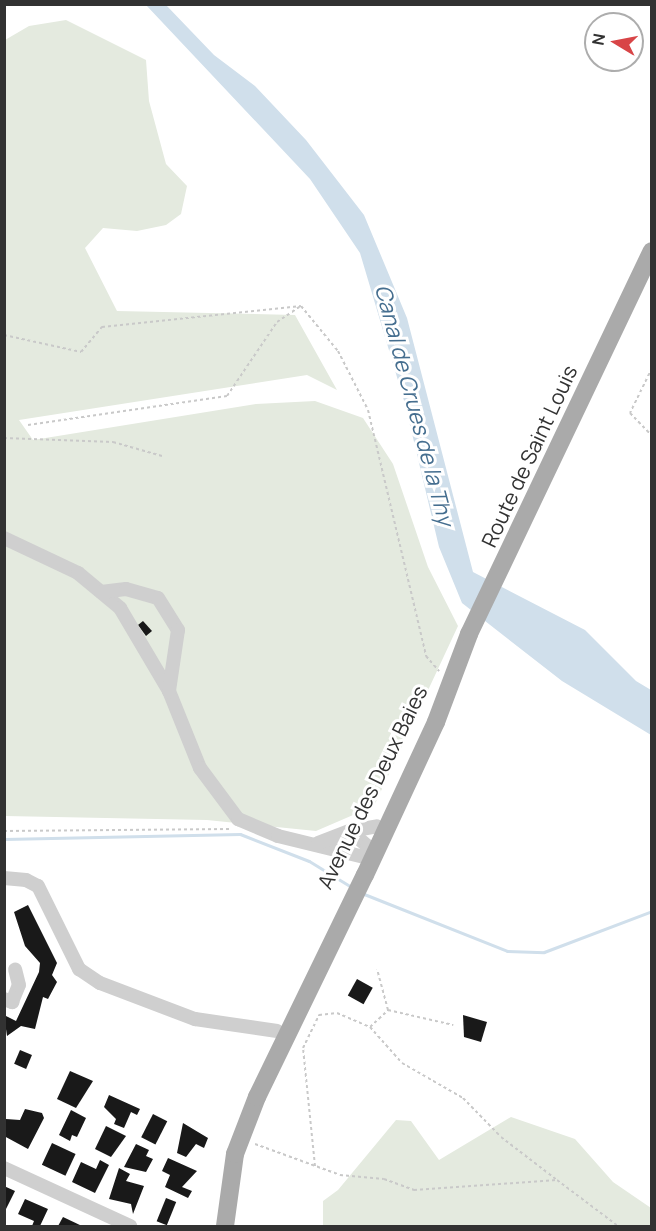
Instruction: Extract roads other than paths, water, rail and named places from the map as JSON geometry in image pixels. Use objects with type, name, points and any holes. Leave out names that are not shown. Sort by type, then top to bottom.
[{"type":"main road","name":"Route de Saint Louis","points":[[449,682],[469,634],[651,250]]},
{"type":"main road","name":"Avenue des Deux Baies","points":[[365,861],[377,826],[449,682]]},
{"type":"main road","name":"Avenue des Deux Baies","points":[[225,1227],[240,1141],[261,1086],[365,861],[436,722],[449,682]]},
{"type":"main road","name":"Avenue des Deux Baies","points":[[213,1227],[225,1159],[278,1031],[348,898]]},
{"type":"street","points":[[4,538],[78,573],[120,608],[169,691],[200,768],[238,819],[278,837],[318,843],[365,861]]},
{"type":"street","points":[[101,592],[126,589],[158,598],[178,630],[169,691]]},
{"type":"street","points":[[318,843],[350,831],[377,826]]},
{"type":"street","points":[[350,831],[365,861]]},
{"type":"street","points":[[4,878],[26,880],[38,886],[79,969],[100,983],[195,1019],[278,1031]]},
{"type":"street","points":[[4,999],[12,1002],[19,985],[15,969]]},
{"type":"street","points":[[4,1168],[130,1227]]},
{"type":"water","name":"Canal de Crues de la Thy","points":[[146,5],[166,5],[214,55],[255,86],[306,140],[364,215],[407,318],[473,572],[585,630],[636,681],[651,690],[651,735],[562,681],[462,603],[439,547],[405,404],[360,253],[310,179]]},
{"type":"waterway","points":[[4,839],[240,834],[309,861],[353,888]]},
{"type":"waterway","points":[[364,894],[507,951],[544,952],[652,911]]}]
